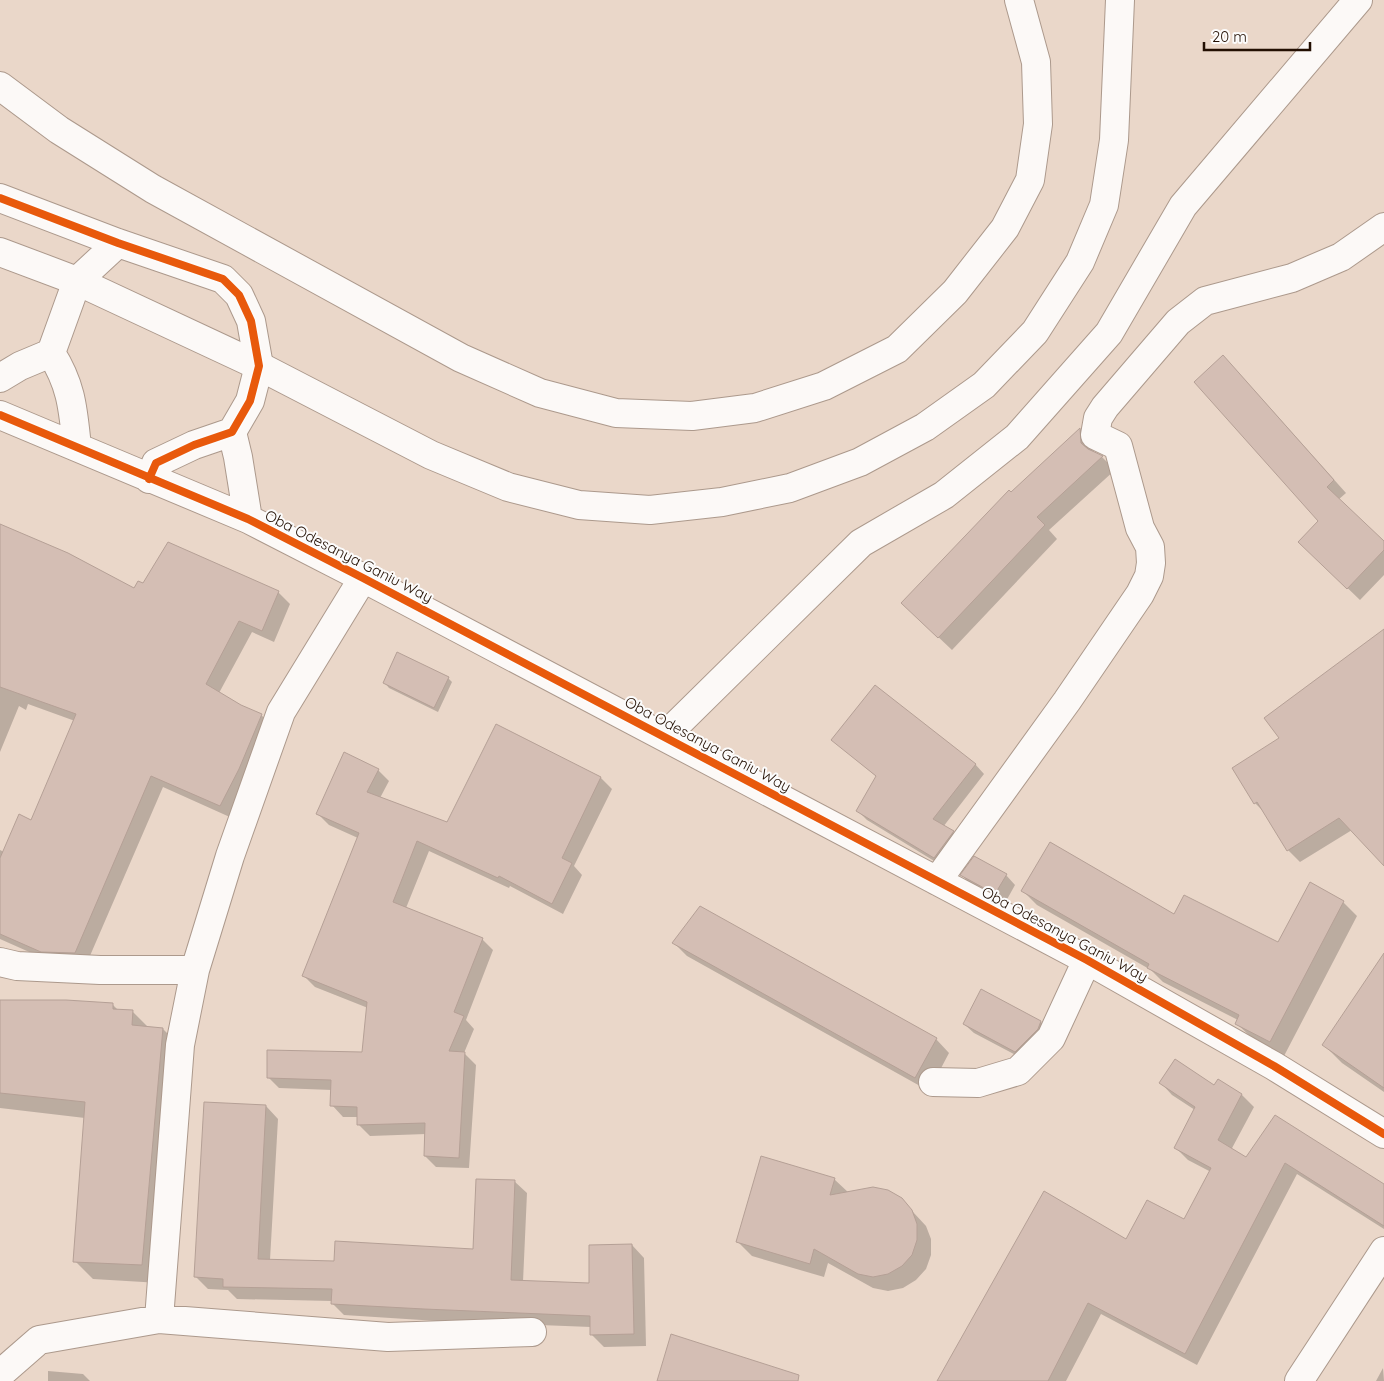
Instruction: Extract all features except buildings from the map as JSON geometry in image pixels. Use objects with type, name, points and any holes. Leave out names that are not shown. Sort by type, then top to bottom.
[{"type":"main road","points":[[0,86],[59,130],[153,189],[462,358],[540,394],[616,413],[692,416],[755,408],[824,386],[897,349],[955,292],[1006,228],[1030,180],[1038,124],[1036,62],[1019,0]]},
{"type":"main road","points":[[0,252],[78,280],[259,366],[432,455],[508,487],[579,505],[650,510],[722,502],[790,488],[860,462],[925,427],[984,385],[1035,332],[1080,262],[1104,205],[1114,140],[1120,0]]},
{"type":"main road","points":[[665,736],[861,544],[944,495],[1017,437],[1109,334],[1182,206],[1358,0]]},
{"type":"main road","points":[[0,198],[118,244],[223,279],[239,295],[251,320],[259,366],[250,400],[232,432],[194,445],[156,464],[149,479]]},
{"type":"main road","points":[[937,881],[1067,700],[1140,594],[1149,576],[1151,563],[1150,547],[1140,528],[1118,446],[1095,435],[1098,418],[1105,407],[1178,322],[1205,300],[1292,278],[1341,257],[1384,228]]},
{"type":"main road","points":[[0,378],[20,366],[51,354],[78,280],[118,244]]},
{"type":"main road","points":[[51,354],[67,383],[72,401],[78,447]]},
{"type":"main road","name":"Oba Odesanya Ganiu Way","points":[[0,415],[248,519],[363,578],[1087,960],[1274,1066],[1384,1134]]},
{"type":"main road","points":[[232,432],[248,519]]},
{"type":"main road","points":[[159,1319],[180,1045],[195,970],[230,856],[281,712],[363,578]]},
{"type":"main road","points":[[933,1082],[978,1083],[1018,1071],[1051,1038],[1087,960]]},
{"type":"main road","points":[[0,962],[18,966],[100,970],[195,970]]},
{"type":"main road","points":[[1299,1381],[1384,1251]]},
{"type":"main road","points":[[0,1374],[39,1340],[159,1319],[388,1337],[532,1332]]},
{"type":"cycle path","points":[[0,198],[118,243],[223,279],[239,295],[251,321],[259,366],[250,401],[232,432],[194,445],[156,463],[149,479]]},
{"type":"cycle path","points":[[0,415],[248,519],[363,578],[1087,960],[1274,1066],[1384,1134]]}]
